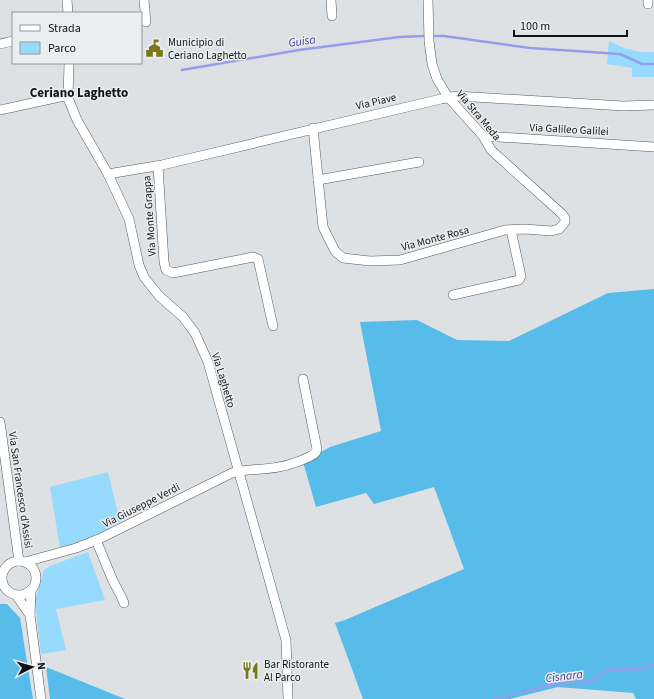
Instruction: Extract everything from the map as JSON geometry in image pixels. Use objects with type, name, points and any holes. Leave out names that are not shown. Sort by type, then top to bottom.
[{"type":"street","points":[[67,0],[68,12]]},
{"type":"street","points":[[144,0],[146,22]]},
{"type":"street","points":[[331,0],[332,16]]},
{"type":"street","name":"Via Stra Meda","points":[[428,0],[432,64],[437,79],[448,97],[483,136],[491,150],[565,218]]},
{"type":"street","points":[[0,44],[12,42]]},
{"type":"street","points":[[0,110],[57,97],[64,96],[68,98],[69,64]]},
{"type":"street","name":"Via Piave","points":[[108,174],[158,166],[312,128],[448,97],[457,96],[623,106],[654,105]]},
{"type":"street","name":"Via Laghetto","points":[[68,98],[77,120],[108,174],[131,226],[139,265],[144,277],[159,296],[183,317],[195,333],[208,362],[287,645],[288,699]]},
{"type":"street","name":"Via Monte Rosa","points":[[312,128],[323,227],[335,251],[343,258],[370,261],[400,260],[505,230],[559,230],[565,222],[565,218]]},
{"type":"street","name":"Via Galileo Galilei","points":[[483,136],[654,146]]},
{"type":"street","points":[[318,180],[419,162]]},
{"type":"street","name":"Via Monte Grappa","points":[[158,166],[164,262],[166,270],[173,273],[253,257],[258,259],[274,326]]},
{"type":"street","points":[[453,295],[519,280],[521,276],[511,230]]},
{"type":"street","name":"Via Giuseppe Verdi","points":[[22,562],[76,548],[96,540],[229,474],[238,471],[265,469],[297,463],[317,452],[303,379]]},
{"type":"street","name":"Via San Francesco d'Assisi","points":[[0,422],[22,562]]},
{"type":"street","points":[[96,540],[124,603]]},
{"type":"street","name":"Via Giuseppe Verdi","points":[[36,573],[41,564],[52,555]]},
{"type":"street","points":[[8,593],[26,594],[31,591],[36,583],[36,573],[29,564],[22,562],[4,564],[4,570],[1,577],[8,593],[30,615]]},
{"type":"street","points":[[31,591],[30,615],[41,699]]},
{"type":"green space","points":[[609,41],[631,50],[654,52],[654,77],[632,77],[632,68],[607,64]]},
{"type":"green space","points":[[108,472],[120,522],[91,538],[60,548],[50,487]]},
{"type":"green space","points":[[88,552],[105,600],[56,609],[66,650],[41,654],[35,602],[43,573],[45,569],[50,566]]},
{"type":"shaded area","points":[[654,289],[654,699],[636,699],[633,693],[558,687],[510,699],[363,699],[335,623],[464,569],[434,487],[374,504],[366,493],[316,507],[303,462],[330,447],[381,431],[360,322],[417,320],[457,340],[509,341],[608,293]]},
{"type":"shaded area","points":[[0,604],[7,604],[20,618],[33,699],[0,699]]},
{"type":"shaded area","points":[[46,667],[125,699],[50,699]]},
{"type":"waterway","name":"Guisa","points":[[182,70],[299,50],[399,37],[425,36]]},
{"type":"waterway","name":"Guisa","points":[[434,36],[444,36],[530,48],[620,54],[642,64],[654,64]]},
{"type":"waterway","name":"Cisnara","points":[[495,699],[555,684],[593,681],[606,670],[643,669],[654,664]]},
{"type":"place","name":"Municipio di Ceriano Laghetto","points":[[155,48]]},
{"type":"place","name":"Bar Ristorante Al Parco","points":[[251,670]]},
{"type":"district","name":"Ceriano Laghetto","points":[[79,92]]}]
